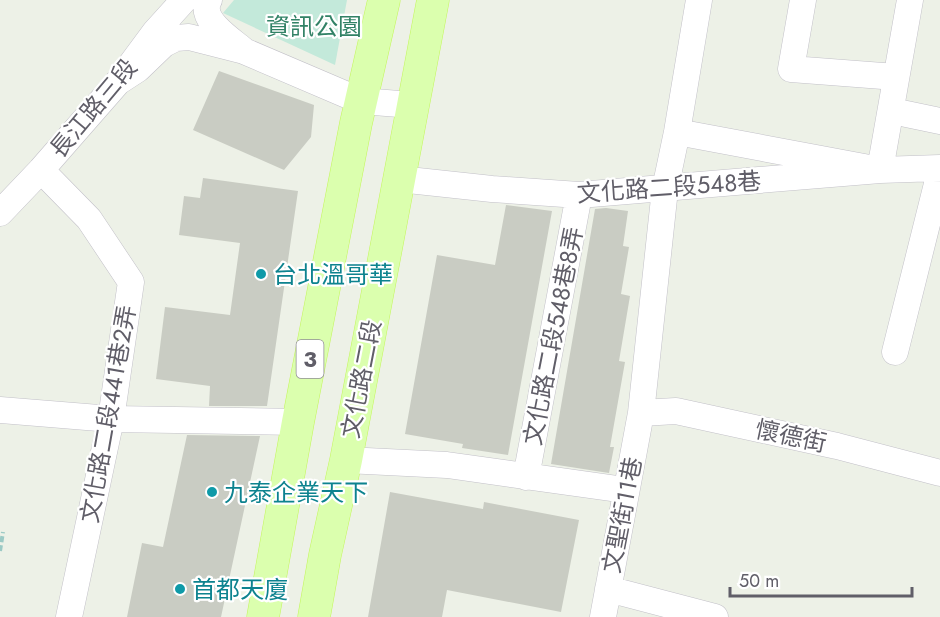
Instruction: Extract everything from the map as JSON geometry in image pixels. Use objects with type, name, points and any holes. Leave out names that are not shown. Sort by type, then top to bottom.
[{"type":"main road","name":"3","points":[[263,617],[298,422],[361,101],[384,0]]},
{"type":"main road","name":"文化路二段","points":[[314,617],[433,0]]},
{"type":"street","name":"長江路三段","points":[[0,213],[118,82],[155,32],[184,0]]},
{"type":"street","points":[[209,0],[206,3],[206,11],[211,22],[244,51]]},
{"type":"street","name":"文聖街11巷","points":[[603,617],[641,413],[665,189],[678,132],[699,0]]},
{"type":"street","points":[[803,0],[791,69],[896,77]]},
{"type":"street","points":[[678,132],[880,171],[910,0]]},
{"type":"street","points":[[118,82],[138,69],[164,44],[176,38],[189,37],[244,51],[361,101],[412,105]]},
{"type":"street","points":[[892,111],[940,121]]},
{"type":"street","name":"文化路二段441巷2弄","points":[[41,170],[89,219],[131,282],[111,419],[69,617]]},
{"type":"street","points":[[895,352],[940,170]]},
{"type":"street","name":"文化路二段548巷","points":[[399,179],[579,195],[880,171],[940,170]]},
{"type":"street","name":"文化路二段548巷8弄","points":[[526,477],[579,195]]},
{"type":"street","points":[[0,410],[111,419],[298,422]]},
{"type":"street","name":"懷德街","points":[[641,413],[676,411],[837,446],[940,473]]},
{"type":"street","points":[[346,460],[447,465],[625,490]]},
{"type":"street","points":[[608,589],[715,617]]},
{"type":"path","points":[[0,551],[3,532]]},
{"type":"green space","name":"資訊公園","points":[[234,0],[347,0],[335,65],[223,13]]},
{"type":"building","points":[[219,71],[314,105],[311,137],[284,170],[193,130]]},
{"type":"building","name":"台北溫哥華","points":[[203,178],[298,191],[267,406],[209,406],[210,386],[156,379],[165,307],[230,315],[240,243],[179,235],[184,196],[200,198]]},
{"type":"building","points":[[506,205],[552,211],[508,455],[462,448],[463,444],[405,434],[437,255],[495,265]]},
{"type":"building","points":[[595,209],[628,211],[623,246],[629,247],[621,294],[630,296],[619,361],[625,362],[610,447],[614,447],[609,473],[551,464]]},
{"type":"building","points":[[187,435],[260,436],[221,617],[127,617],[142,543],[163,547]]},
{"type":"building","points":[[390,492],[483,509],[484,502],[579,520],[561,612],[447,590],[442,617],[368,617]]},
{"type":"place","name":"台北溫哥華","points":[[261,274]]},
{"type":"place","name":"九泰企業天下","points":[[212,492]]},
{"type":"place","name":"首都天廈","points":[[180,589]]}]
